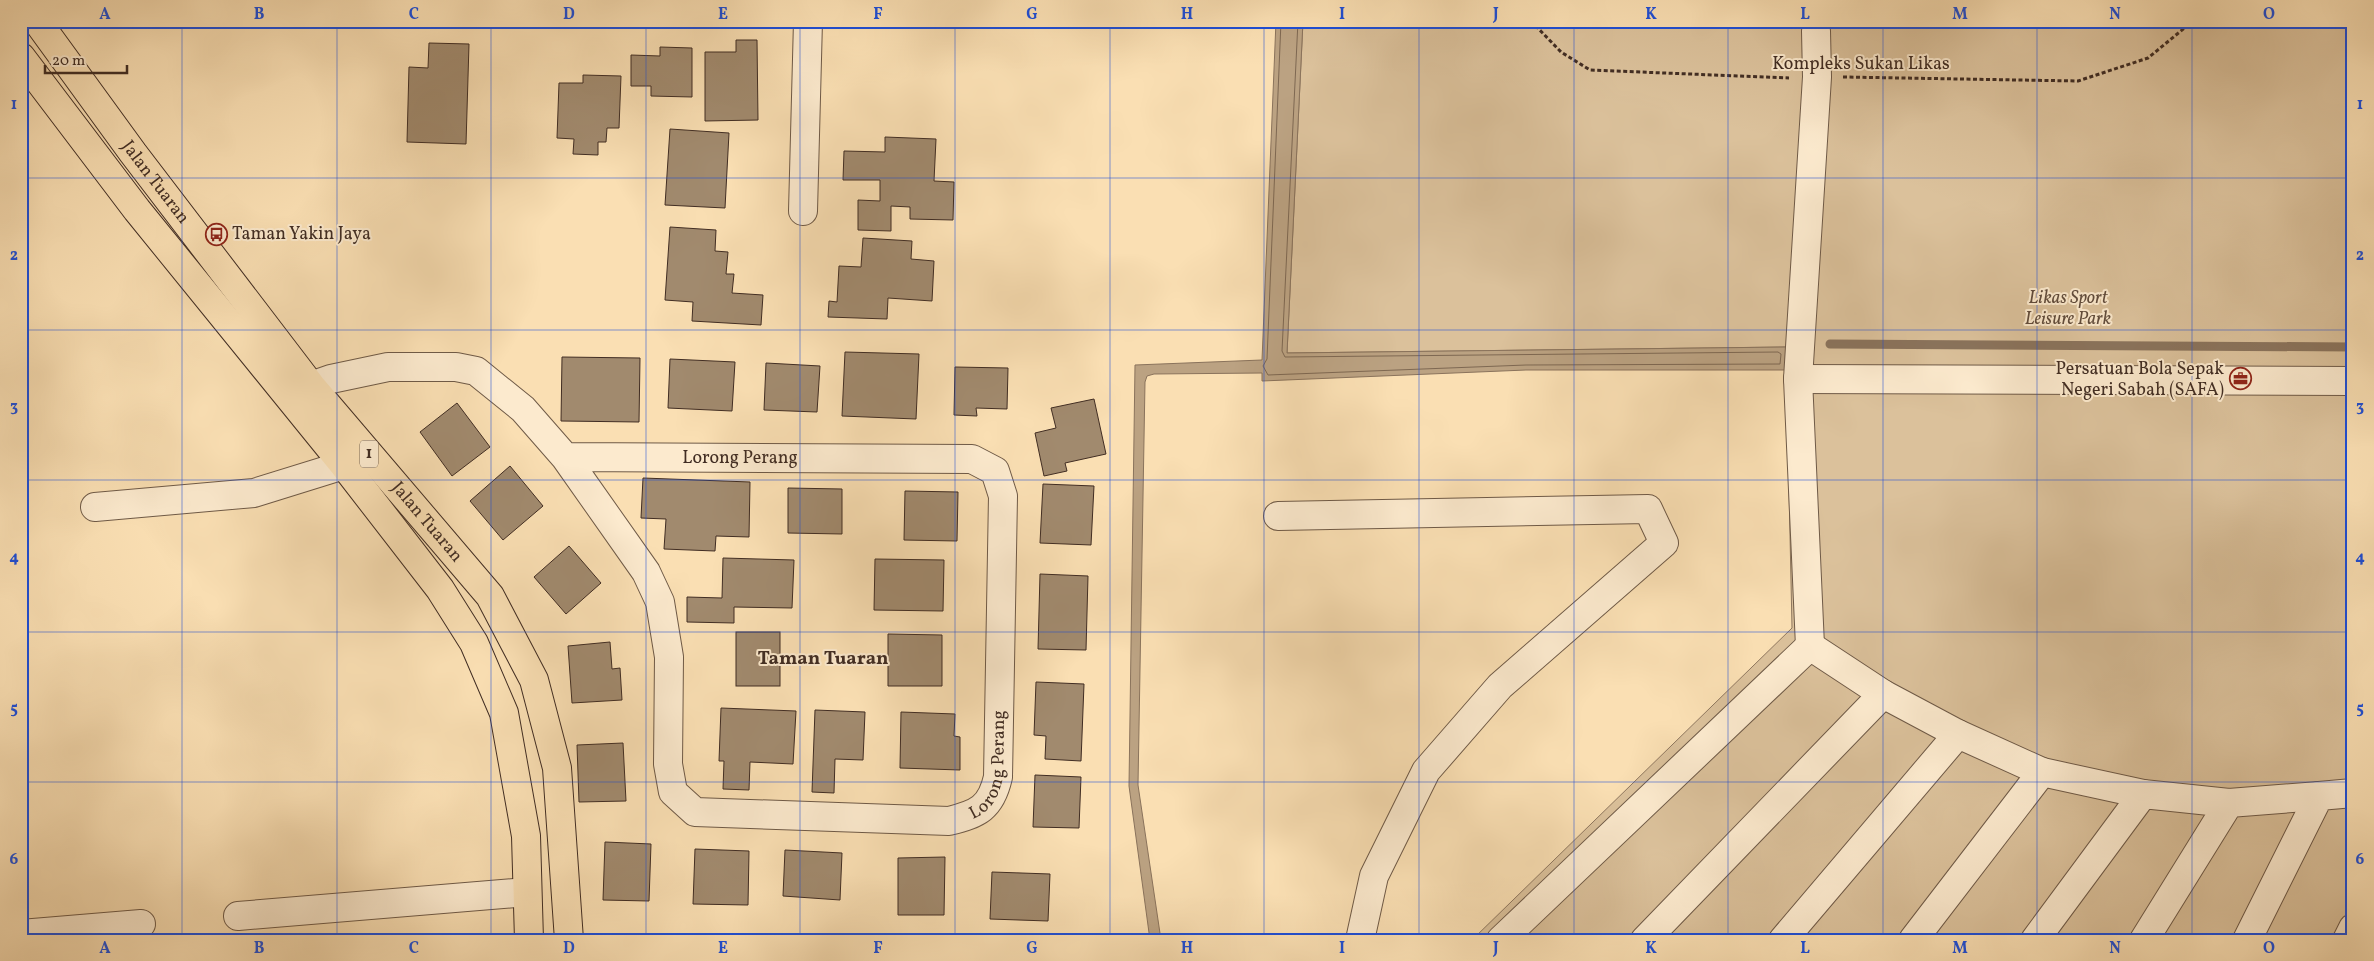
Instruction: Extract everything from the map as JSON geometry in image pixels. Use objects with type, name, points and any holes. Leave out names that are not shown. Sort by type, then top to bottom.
[{"type":"main road","name":"Jalan Tuaran","points":[[37,21],[133,153],[311,386],[490,596],[534,680],[557,768],[569,940]]},
{"type":"main road","name":"Jalan Tuaran","points":[[21,56],[137,210],[344,464],[440,589],[474,643],[504,713],[526,836],[529,940]]},
{"type":"street","points":[[804,211],[808,21]]},
{"type":"street","points":[[1501,940],[1810,646],[1798,379],[1817,77],[1816,31]]},
{"type":"street","name":"Lorong Perang","points":[[311,386],[331,379],[388,367],[456,367],[476,371],[523,409],[565,457],[646,572],[660,602],[669,657],[668,764],[673,792],[695,812],[949,821],[973,815],[994,795],[998,777],[1003,496],[995,471],[972,459],[565,457]]},
{"type":"street","points":[[1798,379],[2353,382]]},
{"type":"street","points":[[95,507],[254,494],[344,464]]},
{"type":"street","points":[[1278,516],[1648,509],[1664,543],[1500,686],[1426,771],[1374,876],[1360,940]]},
{"type":"street","points":[[1810,646],[1883,694],[1958,734],[2042,772],[2142,794],[2229,803],[2353,793]]},
{"type":"street","points":[[1645,940],[1883,694]]},
{"type":"street","points":[[1783,940],[1958,734]]},
{"type":"street","points":[[1913,940],[2042,772]]},
{"type":"street","points":[[2035,940],[2142,794]]},
{"type":"street","points":[[2247,940],[2319,796]]},
{"type":"street","points":[[2144,940],[2229,803]]},
{"type":"street","points":[[238,916],[527,892]]},
{"type":"street","points":[[21,934],[141,924]]},
{"type":"street","points":[[2347,940],[2353,928]]},
{"type":"path","name":"Kompleks Sukan Likas","points":[[1531,21],[1561,52],[1590,70],[1772,78],[2078,81],[2148,58],[2193,21]]},
{"type":"green space","name":"Likas Sport Leisure Park","points":[[1303,21],[2353,21],[2353,940],[1472,940],[1792,628],[1786,347],[1287,353]]},
{"type":"water","points":[[1276,21],[1303,21],[1287,353],[1786,347],[1786,370],[1526,370],[1262,381],[1262,373],[1154,374],[1147,376],[1145,382],[1138,785],[1161,940],[1150,940],[1129,786],[1135,365],[1262,360]]},
{"type":"building","points":[[736,40],[757,40],[758,120],[705,121],[705,52],[736,52]]},
{"type":"building","points":[[429,43],[469,44],[466,144],[407,142],[409,67],[428,68]]},
{"type":"building","points":[[660,47],[692,48],[692,97],[651,96],[651,86],[631,86],[631,55],[660,56]]},
{"type":"building","points":[[583,75],[621,76],[619,128],[607,128],[606,142],[598,142],[598,155],[573,154],[574,139],[557,138],[559,83],[583,83]]},
{"type":"building","points":[[670,129],[729,133],[725,208],[665,205]]},
{"type":"building","points":[[885,137],[936,139],[934,181],[954,182],[953,220],[910,219],[910,207],[891,206],[891,231],[858,230],[858,200],[880,201],[880,180],[843,180],[844,151],[885,152]]},
{"type":"building","points":[[670,227],[716,230],[715,251],[728,252],[726,274],[734,274],[732,293],[763,295],[761,325],[692,321],[693,302],[665,300]]},
{"type":"building","points":[[863,238],[912,241],[911,259],[934,261],[932,301],[888,298],[887,319],[828,317],[829,301],[837,302],[839,266],[861,267]]},
{"type":"building","points":[[845,352],[919,354],[916,419],[842,416]]},
{"type":"building","points":[[562,357],[640,358],[639,422],[561,421]]},
{"type":"building","points":[[670,359],[735,362],[732,411],[668,408]]},
{"type":"building","points":[[766,363],[820,366],[817,412],[764,410]]},
{"type":"building","points":[[955,367],[1008,368],[1007,409],[976,408],[977,416],[954,415]]},
{"type":"building","points":[[1094,399],[1106,454],[1065,463],[1067,471],[1044,476],[1035,433],[1056,428],[1051,408]]},
{"type":"building","points":[[457,403],[490,447],[452,476],[420,432]]},
{"type":"building","points":[[510,466],[543,506],[503,540],[470,501]]},
{"type":"building","points":[[643,478],[750,482],[749,537],[716,536],[715,551],[664,549],[666,519],[641,518]]},
{"type":"building","points":[[1043,484],[1094,486],[1091,545],[1040,543]]},
{"type":"building","points":[[788,488],[842,489],[842,534],[788,533]]},
{"type":"building","points":[[905,491],[958,492],[957,541],[904,540]]},
{"type":"building","points":[[569,546],[601,583],[566,614],[534,577]]},
{"type":"building","points":[[723,558],[794,560],[792,608],[734,607],[734,623],[687,622],[687,597],[722,598]]},
{"type":"building","points":[[875,559],[944,560],[943,611],[874,610]]},
{"type":"building","points":[[1040,574],[1088,576],[1086,650],[1038,649]]},
{"type":"building","points":[[736,632],[780,632],[780,686],[736,686]]},
{"type":"building","points":[[888,634],[942,635],[942,686],[888,686]]},
{"type":"building","points":[[610,642],[612,669],[620,668],[622,700],[572,703],[568,646]]},
{"type":"building","points":[[1036,682],[1084,684],[1081,761],[1045,759],[1046,736],[1034,735]]},
{"type":"building","points":[[721,708],[796,711],[793,764],[750,762],[749,790],[723,789],[724,761],[719,761]]},
{"type":"building","points":[[815,710],[865,712],[863,760],[835,759],[834,793],[812,792]]},
{"type":"building","points":[[901,712],[955,714],[954,736],[960,737],[960,770],[900,768]]},
{"type":"building","points":[[623,743],[626,801],[579,802],[577,745]]},
{"type":"building","points":[[1035,775],[1081,777],[1079,828],[1033,827]]},
{"type":"building","points":[[605,842],[651,844],[649,901],[603,900]]},
{"type":"building","points":[[695,849],[749,851],[748,905],[693,904]]},
{"type":"building","points":[[785,850],[842,853],[840,900],[783,896]]},
{"type":"building","points":[[945,857],[944,915],[898,915],[898,858]]},
{"type":"building","points":[[992,872],[1050,874],[1048,921],[990,919]]},
{"type":"waterway","points":[[1830,344],[2353,347]]},
{"type":"place","name":"Taman Yakin Jaya","points":[[216,234]]},
{"type":"place","name":"Persatuan Bola Sepak Negeri Sabah (SAFA)","points":[[2240,379]]},
{"type":"district","name":"Taman Tuaran","points":[[823,659]]}]
